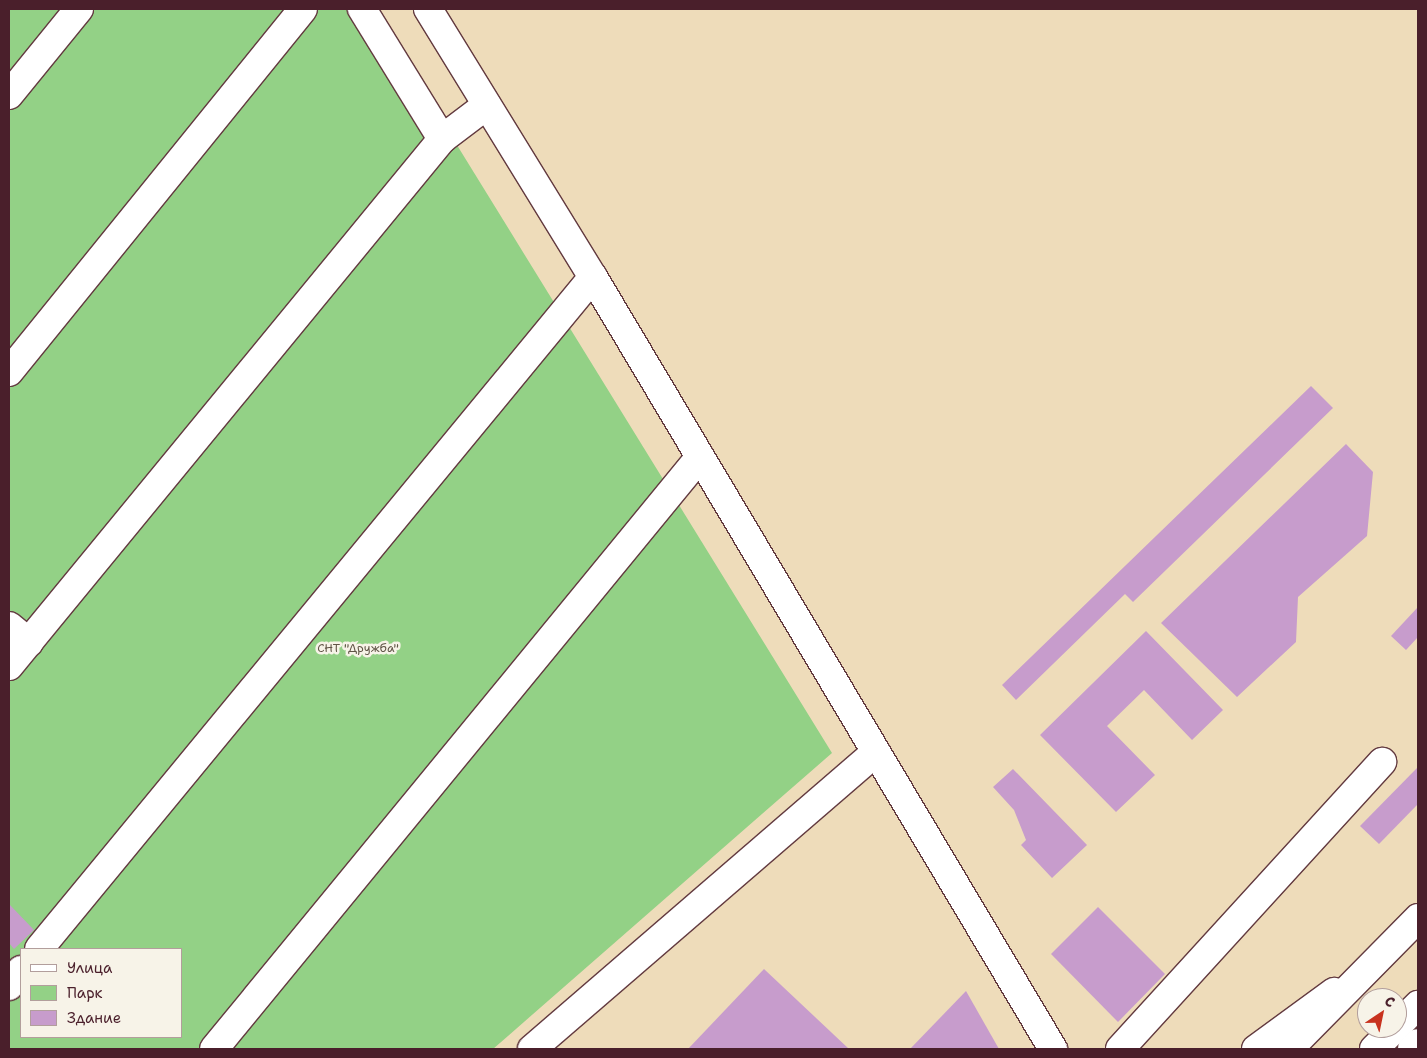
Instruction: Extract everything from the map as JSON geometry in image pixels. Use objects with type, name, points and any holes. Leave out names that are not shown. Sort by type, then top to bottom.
[{"type":"main road","points":[[9,95],[80,9]]},
{"type":"main road","points":[[9,372],[302,9]]},
{"type":"main road","points":[[362,9],[442,139]]},
{"type":"main road","points":[[428,9],[593,277],[1053,1049]]},
{"type":"main road","points":[[9,666],[19,634],[442,139],[487,105]]},
{"type":"main road","points":[[40,948],[593,277]]},
{"type":"main road","points":[[214,1049],[700,457]]},
{"type":"main road","points":[[532,1049],[876,752]]},
{"type":"main road","points":[[1120,1049],[1382,762]]},
{"type":"main road","points":[[1289,1049],[1418,918]]},
{"type":"main road","points":[[1256,1049],[1372,965]]},
{"type":"main road","points":[[9,986],[20,971]]},
{"type":"main road","points":[[1407,1016],[1418,1005]]},
{"type":"main road","points":[[1374,1049],[1385,1038]]},
{"type":"main road","points":[[1412,1049],[1418,1043]]},
{"type":"green space","name":"СНТ \"Дружба\"","points":[[9,9],[373,9],[832,753],[493,1049],[9,1049]]},
{"type":"building","points":[[1311,386],[1333,408],[1133,602],[1125,594],[1016,700],[1002,685]]},
{"type":"building","points":[[1346,444],[1373,472],[1367,536],[1298,597],[1296,642],[1237,697],[1161,623]]},
{"type":"building","points":[[1418,607],[1418,637],[1406,650],[1391,636]]},
{"type":"building","points":[[1146,631],[1223,710],[1192,740],[1144,690],[1107,726],[1155,775],[1116,812],[1040,735]]},
{"type":"building","points":[[1418,767],[1418,804],[1379,844],[1360,826]]},
{"type":"building","points":[[1013,769],[1087,845],[1052,878],[1021,845],[1026,840],[1014,810],[993,787]]},
{"type":"building","points":[[9,904],[34,930],[14,949],[9,943]]},
{"type":"building","points":[[1098,907],[1165,974],[1118,1022],[1051,954]]},
{"type":"building","points":[[764,969],[849,1049],[688,1049]]},
{"type":"building","points":[[966,991],[999,1049],[910,1049]]}]
